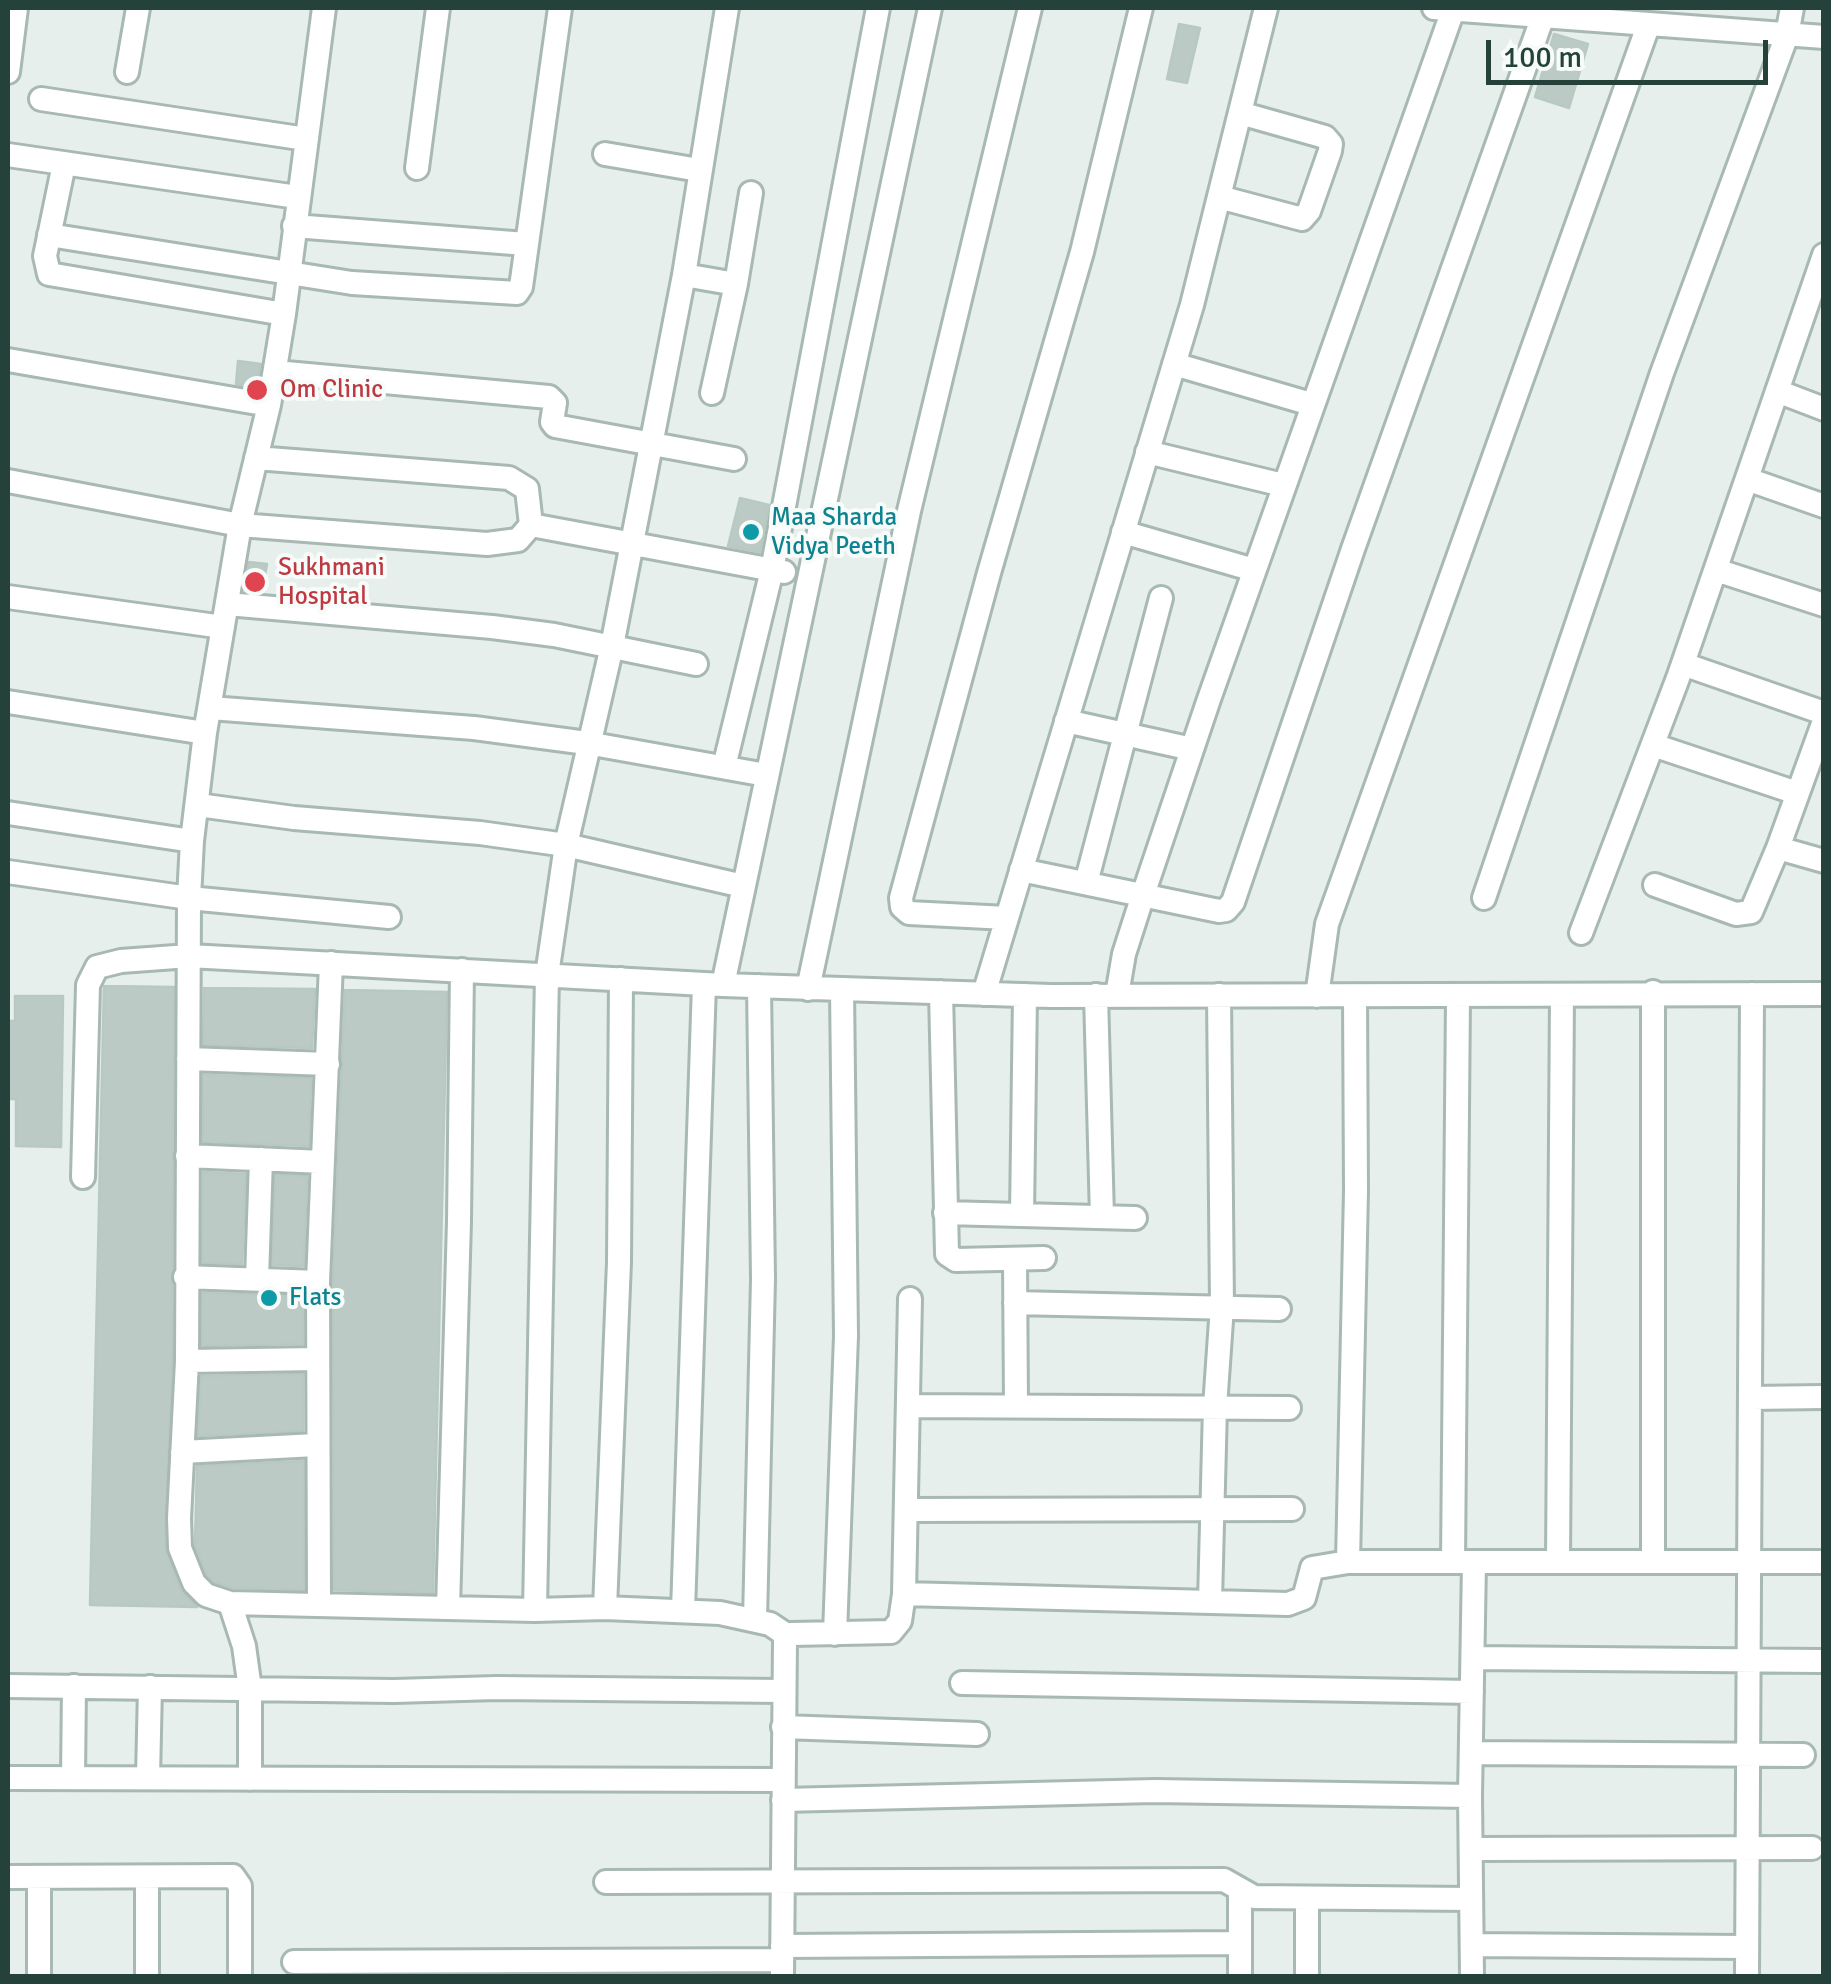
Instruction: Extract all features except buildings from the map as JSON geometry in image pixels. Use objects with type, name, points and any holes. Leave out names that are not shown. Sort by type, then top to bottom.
[{"type":"street","points":[[8,72],[16,8]]},
{"type":"street","points":[[127,72],[138,8]]},
{"type":"street","points":[[324,8],[275,372],[240,525],[205,732],[192,841],[186,1361],[179,1518],[185,1564],[194,1583],[206,1595],[230,1602],[683,1611],[755,1620],[788,1636],[891,1632],[900,1621],[904,1594],[910,1298]]},
{"type":"street","points":[[417,168],[438,8]]},
{"type":"street","points":[[50,234],[352,283],[515,294],[521,287],[560,8]]},
{"type":"street","points":[[535,1610],[547,975],[566,845],[612,646],[684,276],[727,8]]},
{"type":"street","points":[[724,767],[772,570],[878,8]]},
{"type":"street","points":[[683,1611],[713,984],[743,886],[930,8]]},
{"type":"street","points":[[808,989],[910,510],[1030,8]]},
{"type":"street","points":[[1007,918],[909,913],[902,907],[901,898],[989,572],[1082,252],[1140,8]]},
{"type":"street","points":[[984,994],[1174,364],[1266,8]]},
{"type":"street","points":[[1102,1217],[1106,996],[1124,954],[1443,8],[1543,16],[1613,15],[1648,26],[1711,19],[1788,35],[1824,36]]},
{"type":"street","points":[[1484,898],[1662,374],[1788,35],[1792,8]]},
{"type":"street","points":[[1022,870],[1218,911],[1226,910],[1233,902],[1543,16]]},
{"type":"street","points":[[1317,996],[1327,924],[1648,26]]},
{"type":"street","points":[[41,99],[306,139]]},
{"type":"street","points":[[1218,197],[1302,219],[1309,211],[1330,151],[1325,137],[1240,113]]},
{"type":"street","points":[[605,154],[699,170]]},
{"type":"street","points":[[8,155],[297,197]]},
{"type":"street","points":[[64,164],[45,256],[49,274],[284,314]]},
{"type":"street","points":[[712,393],[751,192]]},
{"type":"street","points":[[294,226],[526,244]]},
{"type":"street","points":[[1580,933],[1683,664],[1777,391],[1815,311],[1824,255]]},
{"type":"street","points":[[684,276],[736,284]]},
{"type":"street","points":[[8,360],[269,404]]},
{"type":"street","points":[[1174,364],[1311,404]]},
{"type":"street","points":[[275,372],[549,397],[554,399],[555,426],[734,459]]},
{"type":"street","points":[[1777,391],[1824,409]]},
{"type":"street","points":[[1147,452],[1283,486]]},
{"type":"street","points":[[8,481],[240,525],[488,544],[518,540],[531,525],[527,489],[509,478],[256,458]]},
{"type":"street","points":[[1747,479],[1824,506]]},
{"type":"street","points":[[531,525],[807,576]]},
{"type":"street","points":[[1123,532],[1254,570]]},
{"type":"street","points":[[1716,570],[1824,605]]},
{"type":"street","points":[[8,597],[225,616],[492,627],[696,664]]},
{"type":"street","points":[[1086,883],[1161,598]]},
{"type":"street","points":[[1683,664],[1824,713]]},
{"type":"street","points":[[8,702],[205,732]]},
{"type":"street","points":[[210,708],[474,728],[766,774]]},
{"type":"street","points":[[1066,721],[1192,749]]},
{"type":"street","points":[[1655,885],[1744,914],[1754,908],[1798,794],[1816,764],[1824,721]]},
{"type":"street","points":[[1653,745],[1798,794]]},
{"type":"street","points":[[198,804],[294,818],[480,833],[566,845],[743,886]]},
{"type":"street","points":[[8,813],[192,841]]},
{"type":"street","points":[[1778,848],[1824,861]]},
{"type":"street","points":[[8,872],[189,898],[389,917]]},
{"type":"street","points":[[83,1177],[88,986],[92,973],[107,963],[189,956],[808,989],[1025,995],[1824,994]]},
{"type":"street","points":[[319,1602],[318,1282],[331,963]]},
{"type":"street","points":[[448,1608],[462,970]]},
{"type":"street","points":[[606,1608],[618,1262],[622,979]]},
{"type":"street","points":[[755,1620],[763,1279],[759,986]]},
{"type":"street","points":[[835,1634],[846,1336],[842,990]]},
{"type":"street","points":[[942,992],[947,1254],[952,1259],[1044,1258]]},
{"type":"street","points":[[1653,992],[1654,1562]]},
{"type":"street","points":[[1558,1562],[1562,994]]},
{"type":"street","points":[[1747,1976],[1752,994]]},
{"type":"street","points":[[1022,1215],[1025,995]]},
{"type":"street","points":[[1210,1602],[1222,1306],[1219,995]]},
{"type":"street","points":[[1348,1562],[1356,1191],[1355,996]]},
{"type":"street","points":[[1458,997],[1463,1562],[1473,1658],[1472,1976]]},
{"type":"street","points":[[188,1059],[328,1064]]},
{"type":"street","points":[[186,1156],[323,1162]]},
{"type":"street","points":[[258,1278],[261,1159]]},
{"type":"street","points":[[944,1213],[1135,1218]]},
{"type":"street","points":[[1014,1259],[1016,1406]]},
{"type":"street","points":[[185,1277],[318,1282]]},
{"type":"street","points":[[1015,1303],[1279,1310]]},
{"type":"street","points":[[186,1361],[318,1360]]},
{"type":"street","points":[[1750,1398],[1824,1398]]},
{"type":"street","points":[[908,1406],[1289,1408]]},
{"type":"street","points":[[182,1452],[316,1445]]},
{"type":"street","points":[[906,1510],[1292,1510]]},
{"type":"street","points":[[904,1594],[1298,1601],[1307,1592],[1312,1568],[1348,1562],[1824,1562]]},
{"type":"street","points":[[230,1602],[244,1646],[250,1690],[250,1779]]},
{"type":"street","points":[[782,1961],[783,1691],[784,1640],[788,1636]]},
{"type":"street","points":[[1473,1658],[1820,1661]]},
{"type":"street","points":[[962,1683],[1472,1692]]},
{"type":"street","points":[[8,1686],[783,1691]]},
{"type":"street","points":[[73,1778],[74,1686]]},
{"type":"street","points":[[148,1778],[150,1687]]},
{"type":"street","points":[[783,1727],[977,1734]]},
{"type":"street","points":[[1472,1753],[1803,1755]]},
{"type":"street","points":[[8,1778],[1470,1796]]},
{"type":"street","points":[[1472,1849],[1812,1848]]},
{"type":"street","points":[[8,1877],[227,1874],[240,1886],[240,1976]]},
{"type":"street","points":[[146,1976],[147,1877]]},
{"type":"street","points":[[39,1878],[40,1976]]},
{"type":"street","points":[[606,1882],[1224,1880],[1254,1897],[1472,1900]]},
{"type":"street","points":[[1240,1890],[1240,1976]]},
{"type":"street","points":[[1307,1898],[1307,1976]]},
{"type":"street","points":[[294,1962],[782,1961],[1239,1942]]},
{"type":"street","points":[[1472,1945],[1747,1947]]},
{"type":"place","name":"Om Clinic","points":[[257,390]]},
{"type":"place","name":"Maa Sharda Vidya Peeth","points":[[751,532]]},
{"type":"place","name":"Sukhmani Hospital","points":[[255,582]]},
{"type":"place","name":"Flats","points":[[269,1298]]}]
